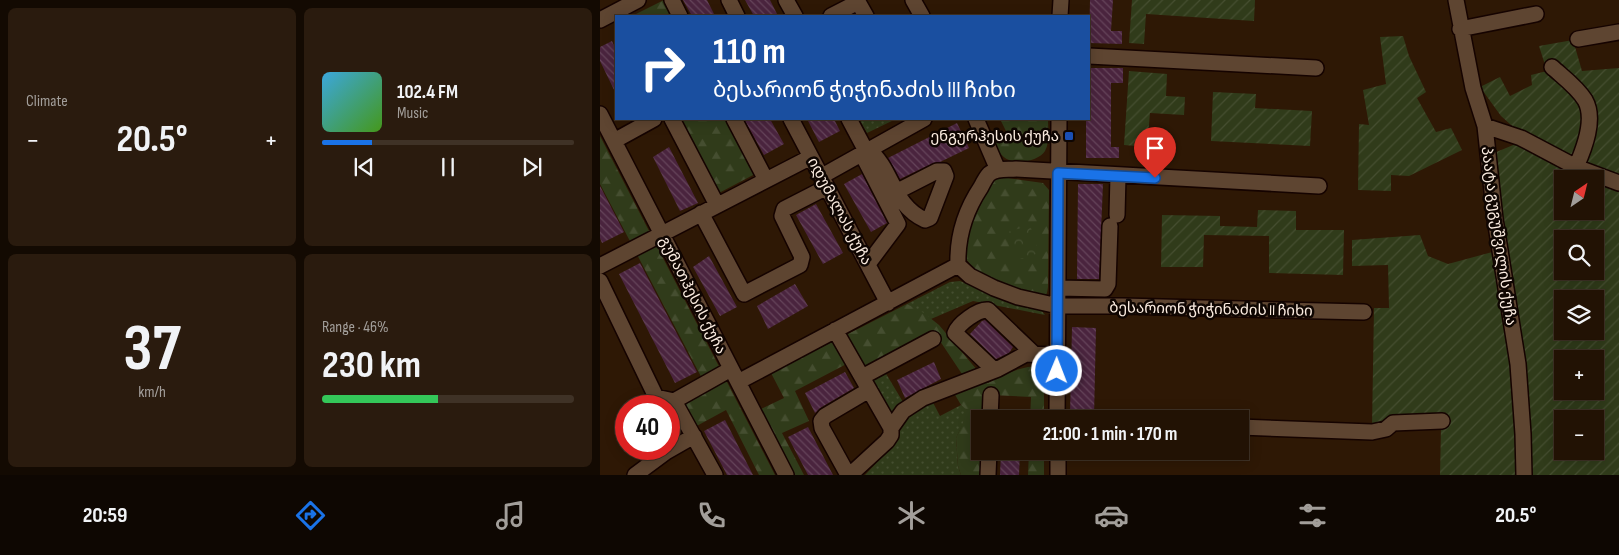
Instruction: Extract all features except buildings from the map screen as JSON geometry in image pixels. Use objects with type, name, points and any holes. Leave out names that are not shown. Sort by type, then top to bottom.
[{"type":"street","points":[[600,20],[618,14],[638,0]]},
{"type":"street","points":[[672,0],[680,15]]},
{"type":"street","points":[[729,0],[736,15]]},
{"type":"street","points":[[786,0],[794,15]]},
{"type":"street","points":[[913,0],[921,15]]},
{"type":"street","points":[[1060,15],[1061,0]]},
{"type":"street","name":"პაატა გუგუშვილის ქუჩა","points":[[1456,0],[1473,88],[1485,126],[1496,228],[1518,364],[1524,475]]},
{"type":"street","points":[[833,15],[858,1],[865,15]]},
{"type":"street","points":[[1460,28],[1536,14]]},
{"type":"street","points":[[1578,39],[1619,32]]},
{"type":"street","points":[[1090,56],[1316,68]]},
{"type":"street","points":[[1552,67],[1586,102],[1589,117],[1587,132],[1582,154],[1576,167]]},
{"type":"street","name":"გუმათჰესის ქუჩა","points":[[600,114],[786,475]]},
{"type":"street","points":[[614,141],[652,120]]},
{"type":"street","points":[[673,120],[717,205]]},
{"type":"street","points":[[735,120],[766,180]]},
{"type":"street","name":"იდუმალას ქუჩა","points":[[792,120],[888,303]]},
{"type":"street","points":[[850,120],[867,150],[876,156],[896,192]]},
{"type":"street","points":[[701,214],[744,294],[800,265],[802,257],[782,216],[784,209],[867,150],[920,120]]},
{"type":"street","points":[[976,120],[998,170]]},
{"type":"street","points":[[1057,410],[1059,120]]},
{"type":"street","points":[[1485,126],[1521,138],[1576,167],[1619,183]]},
{"type":"street","points":[[867,150],[865,160],[898,224],[868,264]]},
{"type":"street","points":[[600,266],[811,157]]},
{"type":"street","points":[[1058,306],[1018,297],[994,288],[970,276],[958,265],[961,230],[967,213],[989,174],[998,170],[1016,169],[1058,173],[1319,186]]},
{"type":"street","points":[[1058,288],[1105,289],[1108,284],[1118,176]]},
{"type":"street","points":[[680,398],[835,330],[958,265]]},
{"type":"street","points":[[600,281],[655,395]]},
{"type":"street","name":"ბესარიონ ჭიჭინაძის II ჩიხი","points":[[1058,306],[1364,312]]},
{"type":"street","points":[[998,369],[992,368],[955,333],[956,328],[982,310],[988,310],[994,314],[1034,354]]},
{"type":"street","points":[[835,330],[866,384],[891,428],[891,435],[887,442],[852,474],[822,428],[821,421],[866,384],[933,339]]},
{"type":"street","points":[[891,428],[903,411],[923,398],[1003,368],[1020,356],[1034,354],[1057,355]]},
{"type":"street","points":[[990,410],[991,395]]},
{"type":"street","points":[[680,412],[715,475]]},
{"type":"street","points":[[1249,427],[1372,432],[1386,429],[1393,423],[1442,421]]},
{"type":"street","points":[[635,475],[666,452],[694,436]]},
{"type":"street","points":[[988,475],[989,460]]},
{"type":"street","points":[[1058,460],[1058,475]]},
{"type":"green space","points":[[664,0],[673,15],[634,15]]},
{"type":"green space","points":[[1132,0],[1255,0],[1254,21],[1146,14],[1144,44],[1129,43]]},
{"type":"green space","points":[[1403,36],[1409,56],[1426,92],[1417,98],[1436,132],[1451,128],[1462,150],[1409,176],[1391,175],[1391,191],[1358,190],[1359,124],[1369,125],[1363,90],[1386,84],[1380,37]]},
{"type":"green space","points":[[1573,40],[1582,71],[1619,68],[1619,180],[1604,173],[1604,170],[1598,170],[1520,133],[1501,116],[1480,87],[1500,77],[1510,96],[1532,85],[1531,75],[1547,71],[1539,46]]},
{"type":"green space","points":[[1129,71],[1167,74],[1166,96],[1185,97],[1184,115],[1150,113],[1147,147],[1124,145]]},
{"type":"green space","points":[[1213,92],[1256,94],[1255,108],[1312,111],[1310,146],[1211,141]]},
{"type":"green space","points":[[680,120],[727,120],[755,174],[717,194]]},
{"type":"green space","points":[[860,120],[894,120],[867,133]]},
{"type":"green space","points":[[1000,120],[1048,120],[1047,147],[1039,157],[1034,159],[1018,162],[1006,159],[994,142],[1008,135]]},
{"type":"green space","points":[[600,136],[775,475],[759,475],[726,410],[693,428],[680,400],[706,386],[600,184]]},
{"type":"green space","points":[[1518,143],[1571,170],[1554,170],[1554,220],[1604,220],[1604,184],[1619,188],[1619,475],[1530,475],[1523,370],[1494,153]]},
{"type":"green space","points":[[1001,177],[1043,183],[1049,190],[1048,287],[1045,296],[1040,299],[976,271],[965,258],[965,236],[992,182]]},
{"type":"green space","points":[[1258,210],[1296,211],[1296,230],[1344,230],[1343,275],[1269,273],[1269,236],[1204,235],[1203,267],[1161,267],[1162,215],[1220,216],[1220,226],[1257,227]]},
{"type":"green space","points":[[1030,225],[1039,253],[1014,261],[1005,233]]},
{"type":"green space","points":[[1420,235],[1428,256],[1448,264],[1496,251],[1513,357],[1521,475],[1440,475],[1441,427],[1447,427],[1446,416],[1372,427],[1374,308],[1389,308],[1388,265],[1352,266],[1352,240]]},
{"type":"green space","points":[[960,281],[986,292],[1041,310],[1045,315],[973,301],[931,319],[907,304],[950,282]]},
{"type":"green space","points":[[907,304],[924,313],[939,325],[988,383],[1022,368],[1044,366],[1044,410],[1030,410],[1031,397],[991,395],[990,410],[971,410],[971,460],[989,460],[988,475],[961,475],[958,466],[956,438],[968,411],[961,405],[947,381],[962,374],[934,332],[863,370],[856,359],[795,391],[809,421],[782,433],[804,475],[795,475],[761,409],[784,398],[771,373]]},
{"type":"green space","points":[[885,372],[903,402],[927,391],[940,416],[961,405],[969,411],[956,438],[958,466],[961,475],[865,475],[899,439],[900,427],[872,380]]},
{"type":"green space","points":[[1029,460],[1044,460],[1044,475],[1028,475]]},
{"type":"place","name":"ენგურჰესის ქუჩა","points":[[1069,136]]},
{"type":"route","points":[[1057,371],[1058,173],[1155,178]]}]
